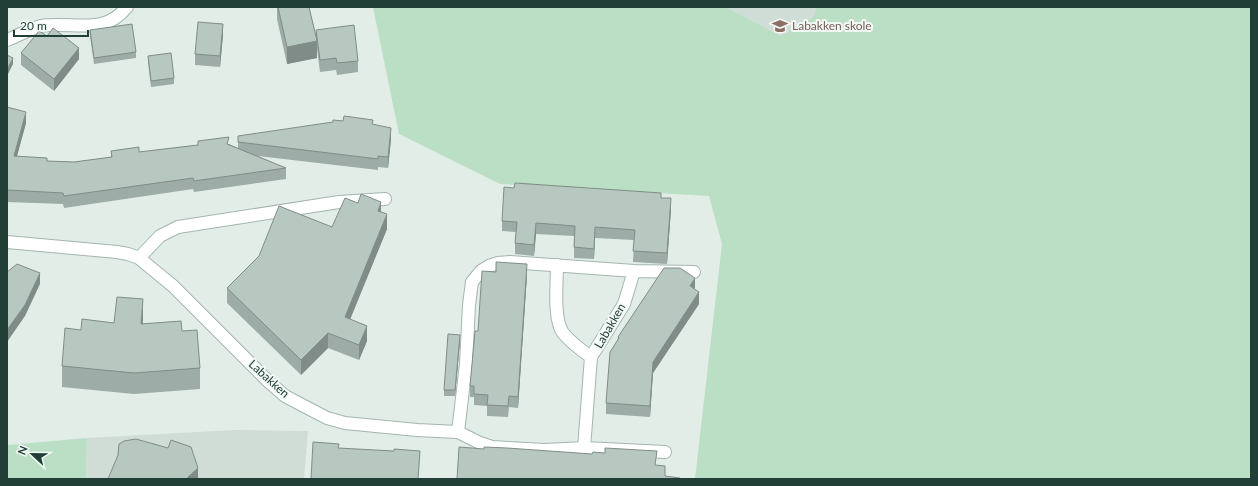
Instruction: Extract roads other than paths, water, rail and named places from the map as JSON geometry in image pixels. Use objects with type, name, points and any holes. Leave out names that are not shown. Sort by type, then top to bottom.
[{"type":"street","points":[[7,40],[41,26],[62,25],[84,27],[106,23],[120,15],[126,7]]},
{"type":"street","points":[[139,258],[160,236],[178,227],[339,202],[385,199]]},
{"type":"street","name":"Labakken","points":[[7,242],[117,252],[139,258],[173,286],[269,382],[285,396],[327,418],[345,423],[458,432],[492,447],[545,450],[584,448],[664,452]]},
{"type":"street","points":[[458,432],[466,364],[469,305],[472,282],[481,271],[498,263],[510,262],[634,271],[694,272]]},
{"type":"street","name":"Labakken","points":[[557,266],[557,319],[562,332],[572,343],[591,357]]},
{"type":"street","name":"Labakken","points":[[584,448],[591,357],[624,304],[634,271]]},
{"type":"place","name":"Labakken skole","points":[[780,26]]}]
